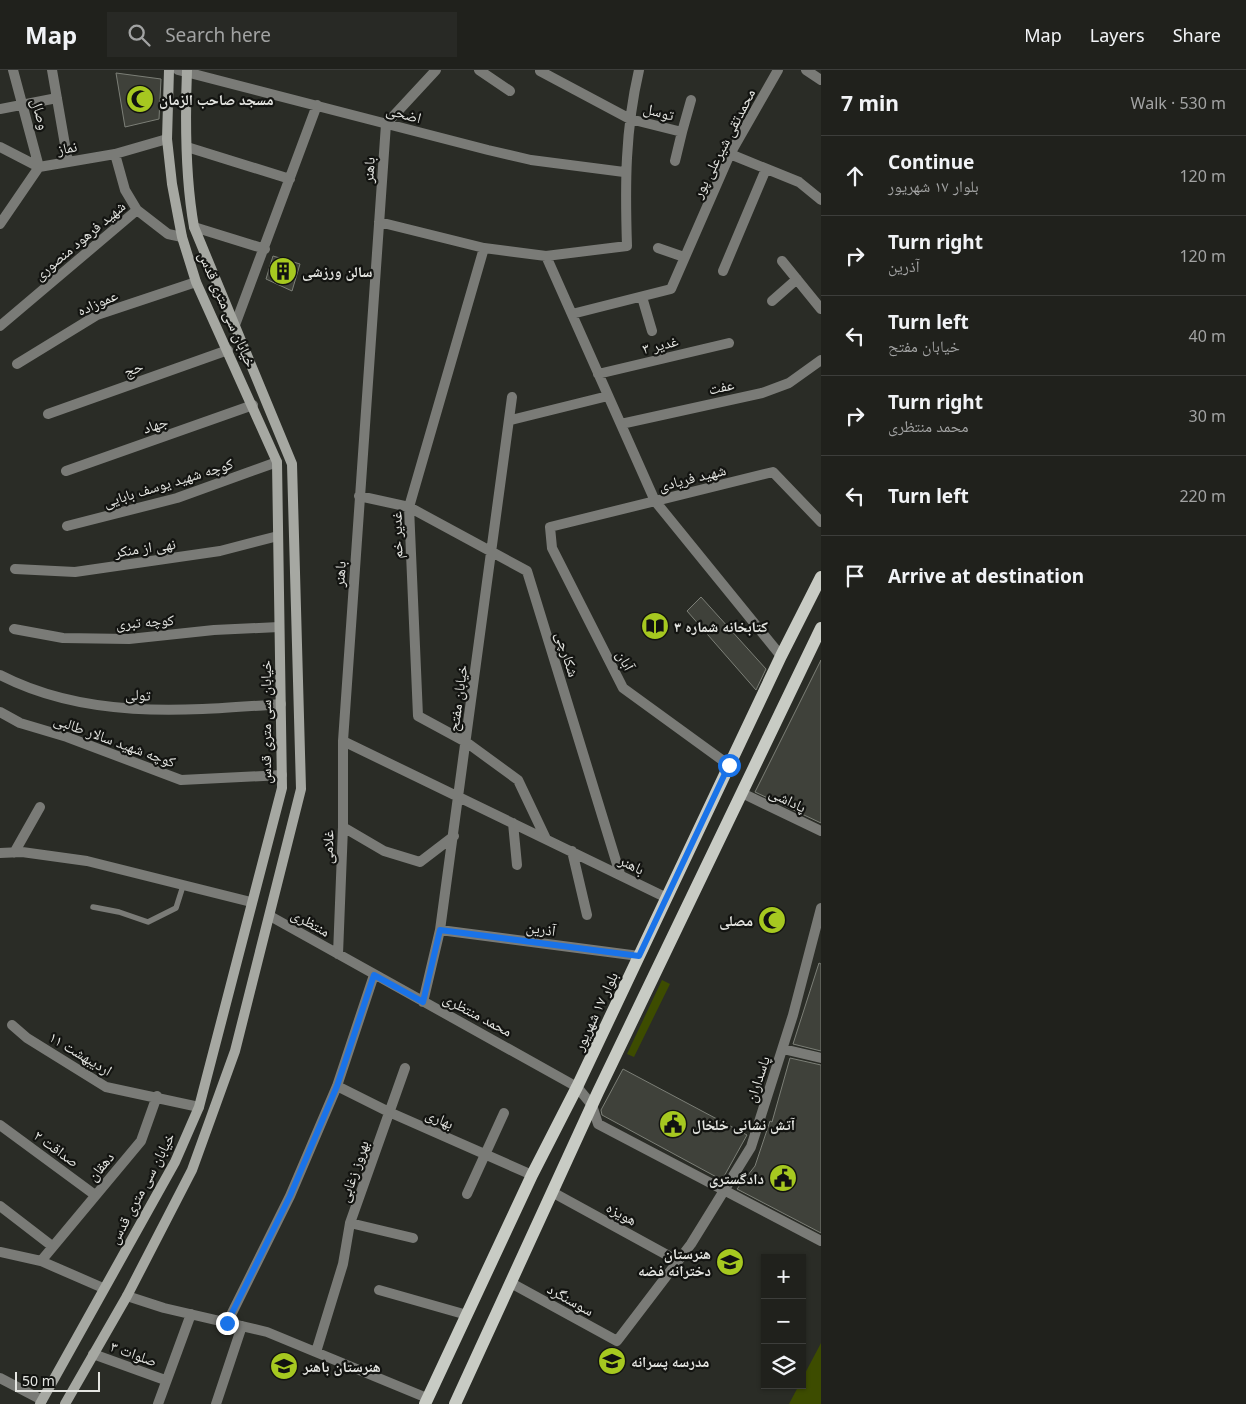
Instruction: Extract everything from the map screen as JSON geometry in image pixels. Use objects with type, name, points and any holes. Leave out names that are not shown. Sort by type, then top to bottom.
[{"type":"main road","name":"خیابان سی متری قدس","points":[[41,1402],[175,1162],[199,1107],[216,1048],[251,902],[282,788],[277,462],[253,405],[196,282],[182,237],[172,184],[167,139],[169,70]]},
{"type":"main road","name":"خیابان سی متری قدس","points":[[65,1404],[127,1296],[192,1170],[236,1051],[301,789],[292,464],[194,227],[190,207],[184,71]]},
{"type":"main road","name":"بلوار ١٧ شهریور","points":[[426,1401],[532,1174],[577,1087],[781,656],[821,577]]},
{"type":"main road","points":[[456,1404],[592,1105],[821,628]]},
{"type":"main road","points":[[719,787],[719,799],[726,806],[733,804],[741,795]]},
{"type":"main road","points":[[282,788],[301,789]]},
{"type":"main road","points":[[650,934],[668,907],[678,904],[680,910],[668,949]]},
{"type":"main road","points":[[216,1048],[218,1060],[225,1061],[236,1051]]},
{"type":"street","name":"وصال","points":[[13,70],[39,167]]},
{"type":"street","points":[[52,70],[68,162]]},
{"type":"street","points":[[386,124],[436,70]]},
{"type":"street","points":[[478,70],[510,91]]},
{"type":"street","points":[[379,222],[484,248],[546,256],[626,246],[624,172],[638,70]]},
{"type":"street","name":"محمدتقی شیرعلی پور","points":[[642,297],[671,289],[730,154],[778,70]]},
{"type":"street","points":[[806,70],[821,80]]},
{"type":"street","name":"اضحی","points":[[184,71],[531,160],[624,172]]},
{"type":"street","name":"توسل","points":[[540,71],[630,119],[682,132],[675,161]]},
{"type":"street","points":[[0,109],[57,98]]},
{"type":"street","points":[[682,132],[691,100]]},
{"type":"street","points":[[235,325],[265,249],[317,105]]},
{"type":"street","name":"باهنر","points":[[386,124],[343,741],[667,898]]},
{"type":"street","name":"نماز","points":[[0,224],[39,167],[115,154],[167,139]]},
{"type":"street","points":[[0,147],[39,167]]},
{"type":"street","points":[[187,147],[290,179]]},
{"type":"street","points":[[115,154],[125,190],[137,210]]},
{"type":"street","points":[[730,154],[799,182],[821,200]]},
{"type":"street","points":[[723,271],[766,169]]},
{"type":"street","name":"شهید فرهود منصوری","points":[[0,326],[137,210],[168,234],[182,237]]},
{"type":"street","points":[[194,227],[265,249]]},
{"type":"street","name":"غدیر خم","points":[[466,742],[418,716],[409,506],[484,248]]},
{"type":"street","points":[[658,248],[684,257]]},
{"type":"street","points":[[546,256],[655,501],[781,656]]},
{"type":"street","points":[[782,261],[821,308]]},
{"type":"street","points":[[772,301],[796,279]]},
{"type":"street","name":"عموزاده","points":[[17,364],[97,315],[196,282]]},
{"type":"street","points":[[572,314],[642,297],[652,331]]},
{"type":"street","name":"غدیر ۳","points":[[598,374],[729,342]]},
{"type":"street","name":"حج","points":[[48,414],[228,350]]},
{"type":"street","name":"عفت","points":[[621,424],[762,393],[789,383],[821,360]]},
{"type":"street","points":[[510,420],[608,396]]},
{"type":"street","name":"خیابان مفتح","points":[[423,1002],[440,930],[454,836],[512,397]]},
{"type":"street","name":"جهاد","points":[[66,471],[253,405]]},
{"type":"street","name":"کوچه شهید یوسف بابایی","points":[[67,526],[177,498],[277,462]]},
{"type":"street","name":"شهید فریادی","points":[[550,527],[773,472],[821,522]]},
{"type":"street","name":"شکارچی","points":[[359,496],[409,506],[526,571],[620,874]]},
{"type":"street","name":"آبان","points":[[550,527],[552,548],[623,688],[729,765]]},
{"type":"street","name":"نهی از منکر","points":[[15,569],[75,572],[220,551],[278,536]]},
{"type":"street","name":"کوچه تبری","points":[[14,629],[63,638],[129,640],[279,627]]},
{"type":"street","name":"تولی","points":[[0,675],[18,684],[62,700],[103,707],[208,710],[281,704]]},
{"type":"street","name":"کوچه شهید سالار طالبی","points":[[0,712],[20,723],[67,737],[181,780],[282,775]]},
{"type":"street","name":"غلامی","points":[[338,954],[343,827],[343,741]]},
{"type":"street","points":[[466,742],[518,780],[546,839]]},
{"type":"street","name":"پاداشی","points":[[741,795],[821,831]]},
{"type":"street","points":[[14,853],[40,807]]},
{"type":"street","points":[[513,823],[517,865]]},
{"type":"street","points":[[343,827],[384,851],[420,862],[454,836]]},
{"type":"street","points":[[572,851],[587,915]]},
{"type":"street","points":[[0,853],[88,861],[251,902]]},
{"type":"street","name":"پاسداران","points":[[616,1341],[678,1260],[752,1147],[783,1049],[821,908]]},
{"type":"street","name":"منتظری","points":[[270,916],[338,954]]},
{"type":"street","name":"آذرین","points":[[440,930],[639,956]]},
{"type":"street","name":"محمد منتظری","points":[[338,954],[577,1087]]},
{"type":"street","points":[[227,1323],[290,1196],[337,1086],[374,975]]},
{"type":"street","name":"۱۱ اردیبهشت","points":[[12,1025],[28,1038],[106,1087],[157,1096],[199,1107]]},
{"type":"street","points":[[783,1049],[821,1058]]},
{"type":"street","name":"بهروز زغابی","points":[[405,1068],[350,1223],[413,1238]]},
{"type":"street","name":"بهاری","points":[[337,1086],[389,1112],[532,1174]]},
{"type":"street","points":[[577,1087],[592,1105],[598,1124],[821,1241]]},
{"type":"street","name":"دهقان","points":[[41,1261],[140,1141],[157,1096]]},
{"type":"street","points":[[467,1194],[504,1113]]},
{"type":"street","name":"صداقت ۲","points":[[0,1125],[95,1195]]},
{"type":"street","name":"هویزه","points":[[552,1192],[678,1260]]},
{"type":"street","points":[[0,1206],[52,1246]]},
{"type":"street","points":[[316,1352],[343,1264],[350,1223]]},
{"type":"street","points":[[0,1252],[41,1261],[103,1288]]},
{"type":"street","name":"سوسنگرد","points":[[511,1283],[616,1341]]},
{"type":"street","points":[[379,1290],[467,1315]]},
{"type":"street","points":[[127,1296],[267,1332],[426,1401]]},
{"type":"street","points":[[158,1404],[191,1314]]},
{"type":"street","points":[[216,1404],[242,1326]]},
{"type":"street","name":"صلوات ۳","points":[[93,1354],[166,1380]]},
{"type":"street","points":[[0,1378],[41,1402]]},
{"type":"lane","points":[[93,907],[119,912],[148,922],[176,908],[183,886]]},
{"type":"green space","points":[[662,980],[670,984],[634,1057],[627,1054]]},
{"type":"green space","points":[[821,1343],[821,1404],[789,1404],[797,1389],[806,1389],[806,1371]]},
{"type":"building","name":"مسجد صاحب الزمان","points":[[116,73],[161,79],[159,119],[125,127]]},
{"type":"building","name":"سالن ورزشی","points":[[273,256],[300,264],[292,291],[266,279]]},
{"type":"building","points":[[701,597],[766,669],[756,690],[687,611]]},
{"type":"building","points":[[821,660],[821,823],[755,792]]},
{"type":"building","points":[[819,963],[821,964],[821,1051],[793,1044]]},
{"type":"building","name":"دادگستری","points":[[790,1058],[821,1065],[821,1233],[737,1189],[755,1166],[770,1121],[772,1122]]},
{"type":"building","name":"آتش نشانی خلخال","points":[[623,1069],[747,1135],[722,1180],[602,1115],[601,1110]]},
{"type":"place","name":"مسجد صاحب الزمان","points":[[140,99]]},
{"type":"place","name":"سالن ورزشی","points":[[283,271]]},
{"type":"place","name":"کتابخانه شماره ۳","points":[[655,626]]},
{"type":"place","name":"مصلی","points":[[772,920]]},
{"type":"place","name":"آتش نشانی خلخال","points":[[673,1124]]},
{"type":"place","name":"دادگستری","points":[[783,1178]]},
{"type":"place","name":"هنرستان دخترانه فضه","points":[[730,1262]]},
{"type":"place","name":"مدرسه پسرانه","points":[[612,1361]]},
{"type":"place","name":"هنرستان باهنر","points":[[284,1366]]},
{"type":"route","points":[[227,1323],[290,1196],[337,1086],[374,975],[423,1002],[440,930],[639,956],[729,765]]}]
